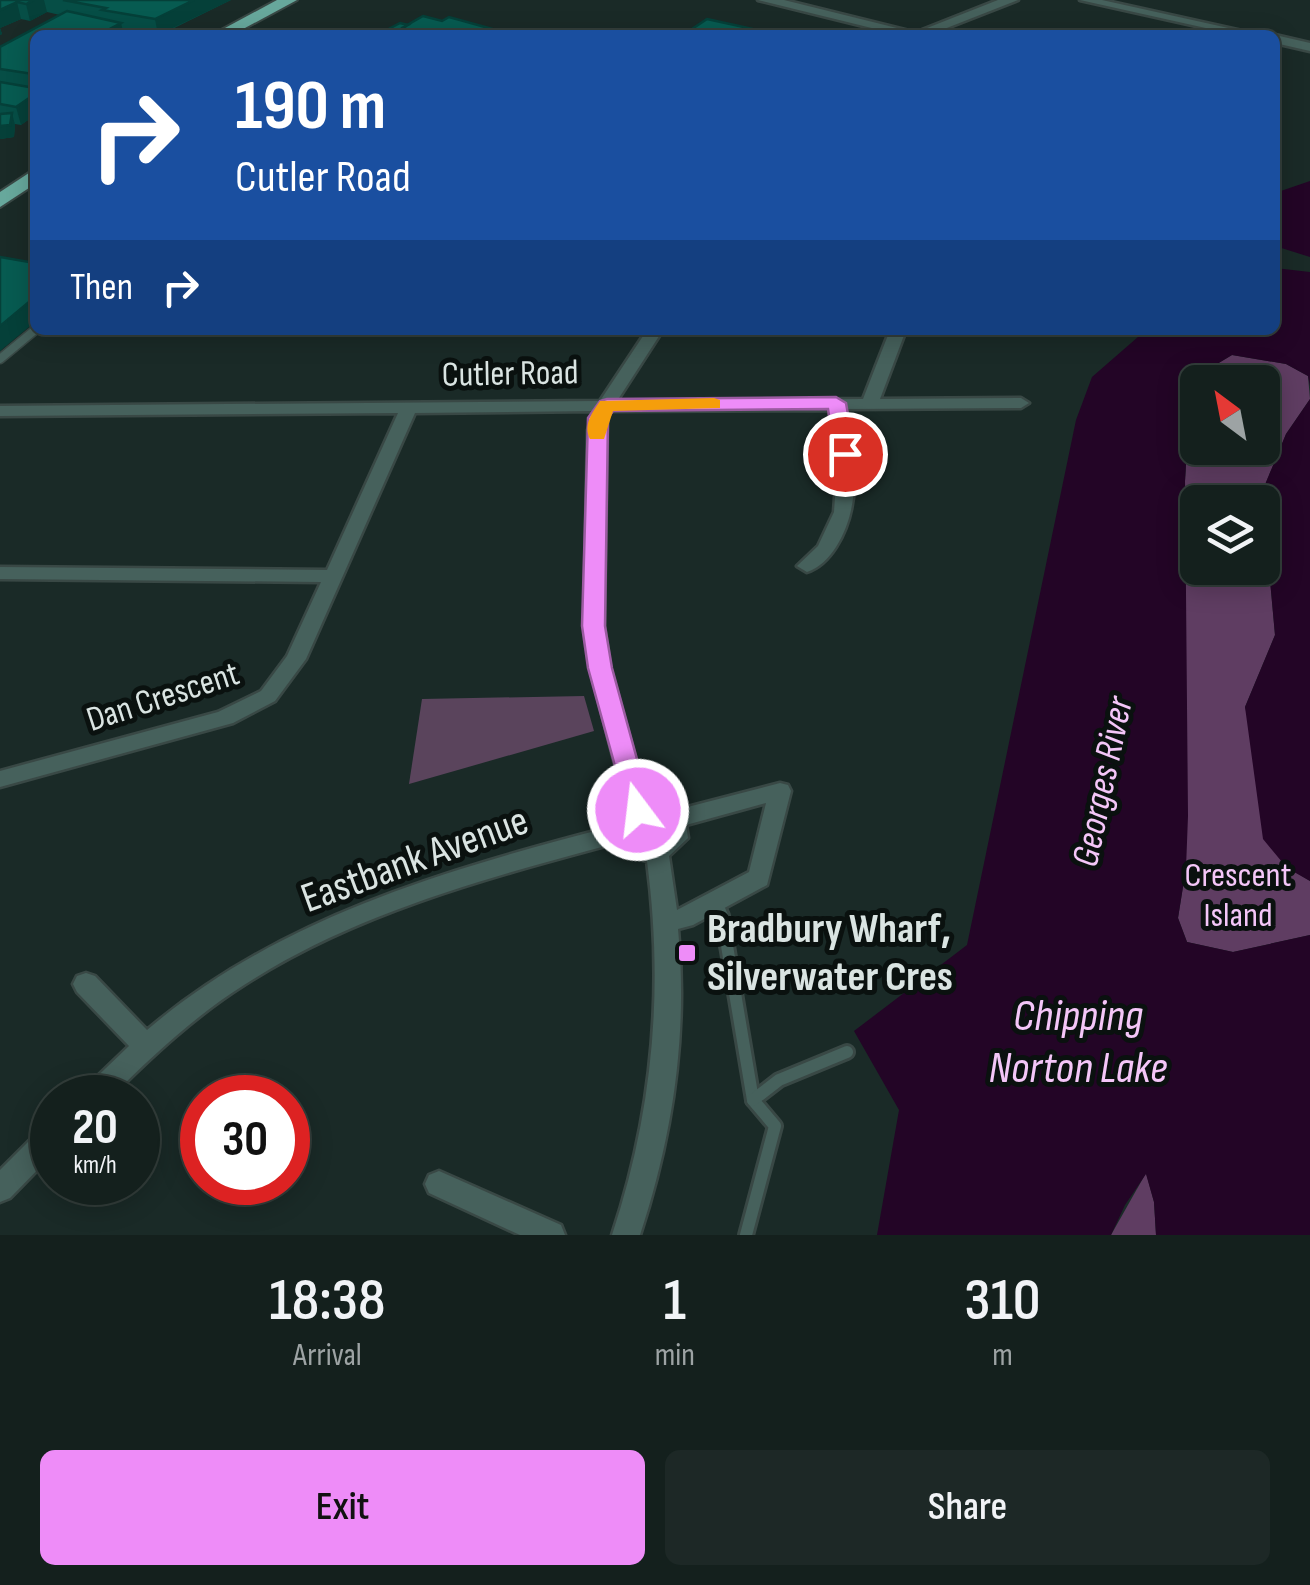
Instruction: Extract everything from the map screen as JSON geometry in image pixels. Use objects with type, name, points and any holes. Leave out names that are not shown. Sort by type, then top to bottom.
[{"type":"highway","points":[[232,30],[295,4]]},
{"type":"highway","points":[[256,30],[295,4]]},
{"type":"highway","points":[[0,178],[30,157]]},
{"type":"highway","points":[[0,201],[30,180]]},
{"type":"street","points":[[765,0],[892,30]]},
{"type":"street","points":[[937,30],[1012,0]]},
{"type":"street","points":[[1086,0],[1230,30]]},
{"type":"street","points":[[1280,41],[1310,47]]},
{"type":"street","points":[[638,810],[600,668],[594,626],[597,430],[598,418],[653,335]]},
{"type":"street","points":[[870,402],[896,335]]},
{"type":"street","name":"Cutler Road","points":[[0,411],[1021,402]]},
{"type":"street","points":[[807,566],[823,555],[835,536],[848,492],[849,476],[836,403]]},
{"type":"street","name":"Dan Crescent","points":[[0,779],[248,709],[268,696],[284,679],[335,576],[409,408]]},
{"type":"street","points":[[0,572],[335,576]]},
{"type":"street","points":[[665,922],[684,918],[759,878],[780,791],[674,819],[654,808],[638,810],[624,820],[620,833],[637,851],[657,852],[676,838],[674,819]]},
{"type":"street","name":"Eastbank Avenue","points":[[115,1075],[145,1045],[257,964],[384,904],[620,833]]},
{"type":"street","points":[[626,1235],[656,1142],[665,1088],[669,1001],[657,852]]},
{"type":"street","points":[[86,984],[145,1045]]},
{"type":"street","points":[[0,1189],[30,1159]]},
{"type":"street","points":[[439,1184],[551,1235]]},
{"type":"lane","points":[[0,359],[30,334]]},
{"type":"lane","points":[[716,902],[722,916],[753,1100],[774,1126],[746,1235]]},
{"type":"lane","points":[[753,1100],[779,1080],[847,1052]]},
{"type":"shaded area","points":[[584,696],[594,731],[409,784],[422,699]]},
{"type":"green space","name":"Crescent Island","points":[[1232,355],[1286,364],[1308,376],[1310,399],[1280,448],[1280,365],[1215,365]]},
{"type":"green space","name":"Crescent Island","points":[[1186,465],[1273,465],[1265,485],[1185,485]]},
{"type":"green space","name":"Crescent Island","points":[[1185,585],[1270,585],[1275,635],[1245,707],[1287,867],[1310,881],[1310,935],[1233,952],[1187,942],[1178,918],[1186,868]]},
{"type":"green space","points":[[1146,1173],[1154,1202],[1156,1235],[1111,1235]]},
{"type":"water","points":[[1310,181],[1310,257],[1280,248],[1280,191]]},
{"type":"water","name":"Chipping Norton Lake","points":[[1280,269],[1310,272],[1310,386],[1308,376],[1286,364],[1232,355],[1215,365],[1180,365],[1180,465],[1186,465],[1185,485],[1180,485],[1180,585],[1186,585],[1188,816],[1186,868],[1178,918],[1187,942],[1233,952],[1310,935],[1310,1235],[1156,1235],[1154,1202],[1146,1174],[1111,1235],[877,1235],[899,1110],[854,1031],[967,945],[1076,420],[1092,377],[1140,335],[1280,335]]},
{"type":"water","points":[[1310,399],[1310,881],[1287,868],[1263,839],[1245,707],[1275,635],[1270,585],[1280,585],[1280,485],[1265,485],[1273,465],[1280,465],[1280,448]]},
{"type":"building","points":[[0,0],[34,0],[0,10]]},
{"type":"building","points":[[63,0],[194,0],[155,19]]},
{"type":"building","points":[[67,11],[121,23],[108,30],[32,30]]},
{"type":"building","points":[[423,16],[442,21],[449,17],[496,30],[410,30],[402,28]]},
{"type":"building","points":[[707,19],[757,30],[690,30]]},
{"type":"building","points":[[400,23],[408,25],[402,30],[387,30]]},
{"type":"building","points":[[30,31],[30,74],[0,69],[0,47]]},
{"type":"building","points":[[0,82],[30,87],[30,97],[16,107],[0,104]]},
{"type":"building","points":[[12,113],[10,125],[0,126],[0,114]]},
{"type":"building","points":[[0,257],[30,262],[30,301],[0,326]]},
{"type":"slow traffic","points":[[597,435],[598,418],[607,405],[714,404]]},
{"type":"place","name":"Bradbury Wharf, Silverwater Cres","points":[[687,953]]},
{"type":"route","points":[[638,810],[600,668],[594,626],[598,418],[607,405],[836,403],[845,454]]},
{"type":"water label","name":"Georges River","points":[[1103,782]]}]
